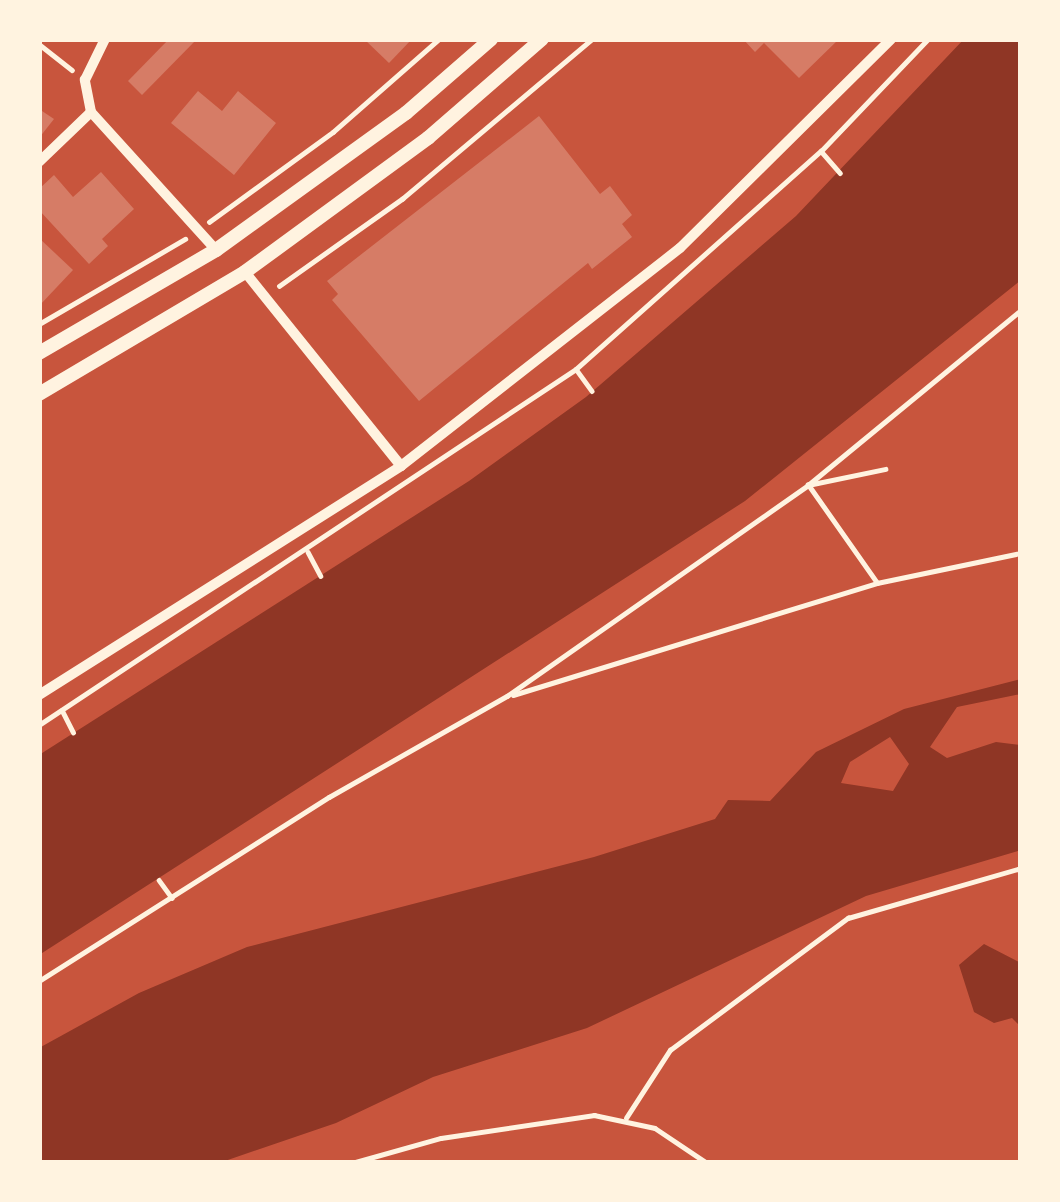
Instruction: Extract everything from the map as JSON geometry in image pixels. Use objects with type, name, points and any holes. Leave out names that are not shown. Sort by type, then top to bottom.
[{"type":"main road","points":[[39,353],[216,250],[406,113],[491,39]]},
{"type":"main road","points":[[39,394],[245,272],[428,138],[542,39]]},
{"type":"street","points":[[105,39],[85,80],[91,112],[216,250]]},
{"type":"street","points":[[39,695],[401,466],[680,248],[891,39]]},
{"type":"street","points":[[39,163],[91,112]]},
{"type":"street","points":[[245,272],[401,466]]},
{"type":"path","points":[[39,324],[200,229],[333,132],[439,39]]},
{"type":"path","points":[[264,296],[402,199],[592,39]]},
{"type":"path","points":[[39,44],[85,80]]},
{"type":"path","points":[[821,151],[839,173]]},
{"type":"path","points":[[39,981],[507,697],[808,485],[1021,310]]},
{"type":"path","points":[[576,369],[592,391]]},
{"type":"path","points":[[808,485],[885,470]]},
{"type":"path","points":[[808,485],[878,584]]},
{"type":"path","points":[[308,552],[321,576]]},
{"type":"path","points":[[507,697],[878,584],[1021,553]]},
{"type":"path","points":[[62,710],[74,732]]},
{"type":"path","points":[[626,1118],[670,1050],[848,918],[1021,868]]},
{"type":"path","points":[[159,880],[172,898]]},
{"type":"path","points":[[352,1163],[548,1119],[626,1118],[687,1144],[707,1163]]},
{"type":"shaded area","points":[[964,39],[1021,39],[1021,280],[745,501],[39,955],[39,755],[469,481],[586,397],[796,216]]},
{"type":"shaded area","points":[[1021,679],[1021,694],[957,707],[930,747],[947,758],[996,742],[1021,745],[1021,850],[866,896],[587,1028],[433,1077],[336,1123],[219,1163],[39,1163],[39,1048],[139,993],[247,947],[594,857],[715,819],[728,800],[770,801],[816,752],[904,709]],"holes":[[[890,737],[909,764],[893,791],[841,783],[850,762]]]},
{"type":"shaded area","points":[[984,944],[1021,963],[1021,1027],[1012,1018],[994,1023],[974,1012],[959,965]]},
{"type":"building","points":[[169,39],[197,39],[142,95],[128,81]]},
{"type":"building","points":[[364,39],[412,39],[389,63]]},
{"type":"building","points":[[743,39],[839,39],[799,78],[764,43],[755,52]]},
{"type":"building","points":[[198,91],[222,111],[238,91],[276,123],[234,175],[171,123]]},
{"type":"building","points":[[39,109],[54,119],[39,138]]},
{"type":"building","points":[[539,116],[600,194],[610,186],[632,215],[622,224],[632,237],[592,269],[588,263],[419,401],[332,300],[338,294],[327,281]]},
{"type":"building","points":[[101,172],[134,209],[102,239],[108,246],[89,264],[39,210],[39,189],[54,175],[73,197]]},
{"type":"building","points":[[39,238],[73,270],[39,306]]}]
